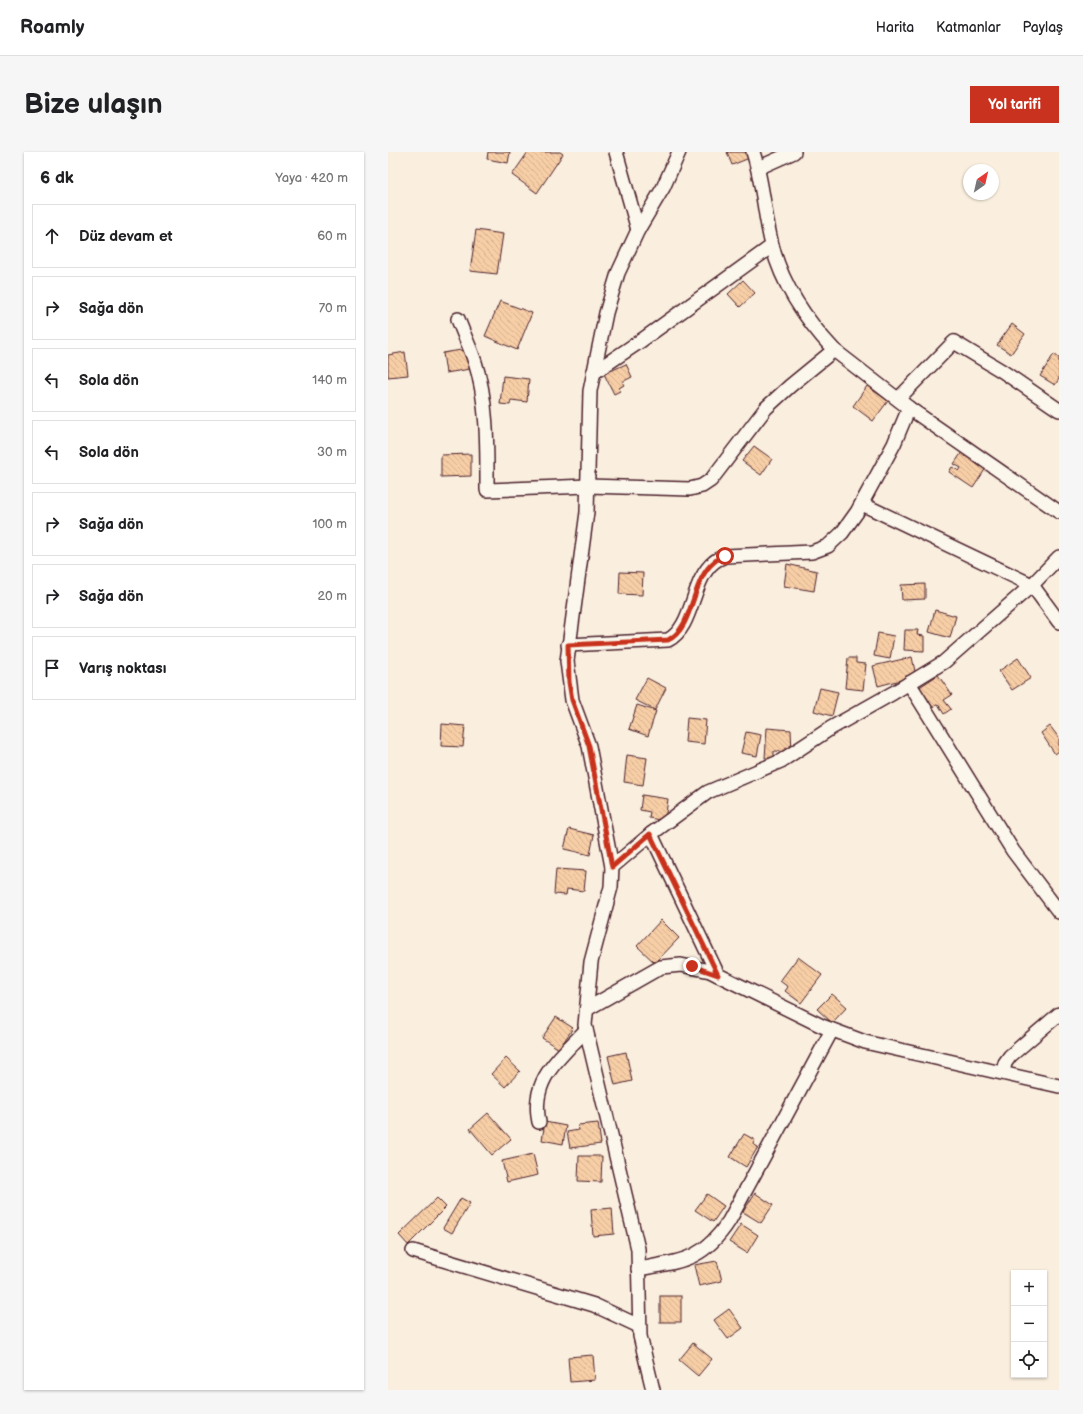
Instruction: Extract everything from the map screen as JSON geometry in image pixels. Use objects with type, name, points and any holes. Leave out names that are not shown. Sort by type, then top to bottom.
[{"type":"street","points":[[616,152],[638,230]]},
{"type":"street","points":[[653,1390],[640,1336],[638,1250],[586,1030],[591,962],[611,886],[612,867],[589,746],[572,700],[568,675],[568,645],[583,543],[588,486],[590,391],[593,373],[612,290],[638,230],[663,188],[679,152]]},
{"type":"street","points":[[753,152],[758,168],[772,246],[780,268],[797,303],[810,322],[834,350],[909,408],[1059,512]]},
{"type":"street","points":[[758,168],[794,152]]},
{"type":"street","points":[[593,373],[642,340],[772,246]]},
{"type":"street","points":[[458,319],[475,362],[480,382],[486,438],[487,490],[588,486],[690,490],[702,486],[714,476],[766,408],[834,350]]},
{"type":"street","points":[[898,399],[954,342],[1002,371],[1059,410]]},
{"type":"street","points":[[568,645],[668,640],[675,636],[683,623],[704,572],[714,561],[725,556],[812,552],[828,546],[842,533],[862,504],[894,444],[909,408]]},
{"type":"street","points":[[862,504],[1032,586],[1059,622]]},
{"type":"street","points":[[612,867],[650,834],[708,792],[781,761],[831,728],[944,662],[1032,586],[1059,557]]},
{"type":"street","points":[[909,683],[1013,851],[1059,912]]},
{"type":"street","points":[[650,834],[718,975]]},
{"type":"street","points":[[587,1009],[661,967],[692,966],[718,975],[832,1030],[864,1042],[1059,1086]]},
{"type":"street","points":[[1002,1072],[1005,1063],[1010,1056],[1059,1014]]},
{"type":"street","points":[[539,1122],[537,1100],[545,1076],[586,1030]]},
{"type":"street","points":[[638,1269],[688,1259],[704,1249],[718,1236],[729,1221],[832,1030]]},
{"type":"street","points":[[413,1251],[594,1305],[639,1326]]},
{"type":"building","points":[[488,152],[510,152],[508,163],[487,159]]},
{"type":"building","points":[[528,152],[560,152],[563,154],[537,193],[512,175]]},
{"type":"building","points":[[727,152],[750,152],[752,157],[732,165]]},
{"type":"building","points":[[476,230],[503,234],[497,274],[470,271]]},
{"type":"building","points":[[743,280],[755,293],[740,307],[728,294]]},
{"type":"building","points":[[500,301],[532,313],[517,350],[485,336]]},
{"type":"building","points":[[1012,324],[1025,334],[1011,354],[997,345]]},
{"type":"building","points":[[467,349],[470,369],[446,373],[443,353]]},
{"type":"building","points":[[405,352],[408,375],[388,377],[388,355]]},
{"type":"building","points":[[1054,354],[1059,358],[1059,379],[1055,385],[1040,376]]},
{"type":"building","points":[[626,364],[632,377],[622,382],[624,385],[619,388],[620,391],[614,394],[604,374]]},
{"type":"building","points":[[503,376],[529,379],[527,402],[511,400],[510,405],[500,404]]},
{"type":"building","points":[[867,386],[888,401],[873,421],[853,406]]},
{"type":"building","points":[[754,446],[772,459],[761,475],[742,461]]},
{"type":"building","points":[[964,449],[988,465],[973,488],[949,472],[952,467],[959,471],[961,468],[954,464]]},
{"type":"building","points":[[471,454],[471,476],[441,477],[441,455]]},
{"type":"building","points":[[787,564],[817,571],[814,591],[784,586]]},
{"type":"building","points":[[620,572],[643,573],[642,595],[619,594]]},
{"type":"building","points":[[925,584],[925,599],[902,600],[901,585]]},
{"type":"building","points":[[935,610],[956,616],[950,638],[929,632]]},
{"type":"building","points":[[905,630],[918,630],[917,635],[924,636],[924,651],[904,650]]},
{"type":"building","points":[[878,633],[894,636],[890,659],[874,656]]},
{"type":"building","points":[[912,657],[916,676],[878,686],[873,666]]},
{"type":"building","points":[[848,658],[856,658],[856,663],[866,664],[863,690],[845,688]]},
{"type":"building","points":[[1018,658],[1031,678],[1012,690],[999,671]]},
{"type":"building","points":[[938,675],[952,695],[944,700],[951,709],[944,714],[938,704],[932,708],[918,688]]},
{"type":"building","points":[[647,678],[666,688],[655,710],[635,700]]},
{"type":"building","points":[[820,688],[838,692],[832,716],[814,711]]},
{"type":"building","points":[[637,705],[656,711],[648,736],[629,729]]},
{"type":"building","points":[[687,718],[706,720],[704,744],[685,742]]},
{"type":"building","points":[[442,724],[465,726],[463,747],[441,746]]},
{"type":"building","points":[[1050,726],[1059,738],[1059,751],[1055,754],[1041,733]]},
{"type":"building","points":[[767,728],[791,730],[792,752],[774,751],[774,758],[765,758]]},
{"type":"building","points":[[746,732],[761,735],[757,756],[741,753]]},
{"type":"building","points":[[627,755],[647,758],[643,785],[624,782]]},
{"type":"building","points":[[642,795],[668,799],[665,821],[649,818],[650,812],[640,810]]},
{"type":"building","points":[[569,829],[594,835],[590,855],[564,849]]},
{"type":"building","points":[[556,869],[586,871],[584,891],[567,889],[566,895],[554,894]]},
{"type":"building","points":[[661,920],[679,938],[655,963],[637,946]]},
{"type":"building","points":[[798,957],[822,975],[801,1003],[785,991],[788,987],[780,981]]},
{"type":"building","points":[[832,994],[847,1007],[832,1023],[817,1009]]},
{"type":"building","points":[[556,1017],[573,1028],[559,1049],[542,1038]]},
{"type":"building","points":[[626,1052],[632,1081],[615,1085],[608,1056]]},
{"type":"building","points":[[506,1058],[520,1071],[505,1087],[491,1074]]},
{"type":"building","points":[[488,1113],[511,1139],[492,1155],[470,1129]]},
{"type":"building","points":[[545,1122],[566,1126],[563,1144],[542,1140]]},
{"type":"building","points":[[598,1123],[601,1144],[570,1148],[567,1132],[579,1130],[578,1125]]},
{"type":"building","points":[[744,1134],[755,1140],[753,1144],[758,1147],[746,1167],[730,1157]]},
{"type":"building","points":[[533,1154],[538,1175],[507,1182],[502,1161]]},
{"type":"building","points":[[579,1156],[602,1156],[601,1182],[578,1181]]},
{"type":"building","points":[[755,1193],[773,1205],[761,1223],[743,1212]]},
{"type":"building","points":[[707,1194],[724,1206],[713,1222],[695,1210]]},
{"type":"building","points":[[437,1198],[446,1207],[408,1245],[399,1235]]},
{"type":"building","points":[[461,1198],[470,1203],[452,1233],[443,1228]]},
{"type":"building","points":[[612,1208],[614,1234],[593,1236],[591,1210]]},
{"type":"building","points":[[741,1224],[758,1235],[747,1253],[729,1242]]},
{"type":"building","points":[[717,1261],[722,1281],[699,1286],[694,1265]]},
{"type":"building","points":[[660,1296],[681,1296],[681,1322],[660,1322]]},
{"type":"building","points":[[729,1309],[743,1328],[728,1339],[714,1320]]},
{"type":"building","points":[[693,1343],[712,1359],[698,1376],[679,1360]]},
{"type":"building","points":[[593,1355],[595,1380],[570,1382],[568,1357]]},
{"type":"route","points":[[692,966],[718,975],[650,834],[612,867],[589,746],[572,700],[567,662],[568,645],[668,640],[675,636],[683,623],[704,572],[714,561],[725,556]]}]
